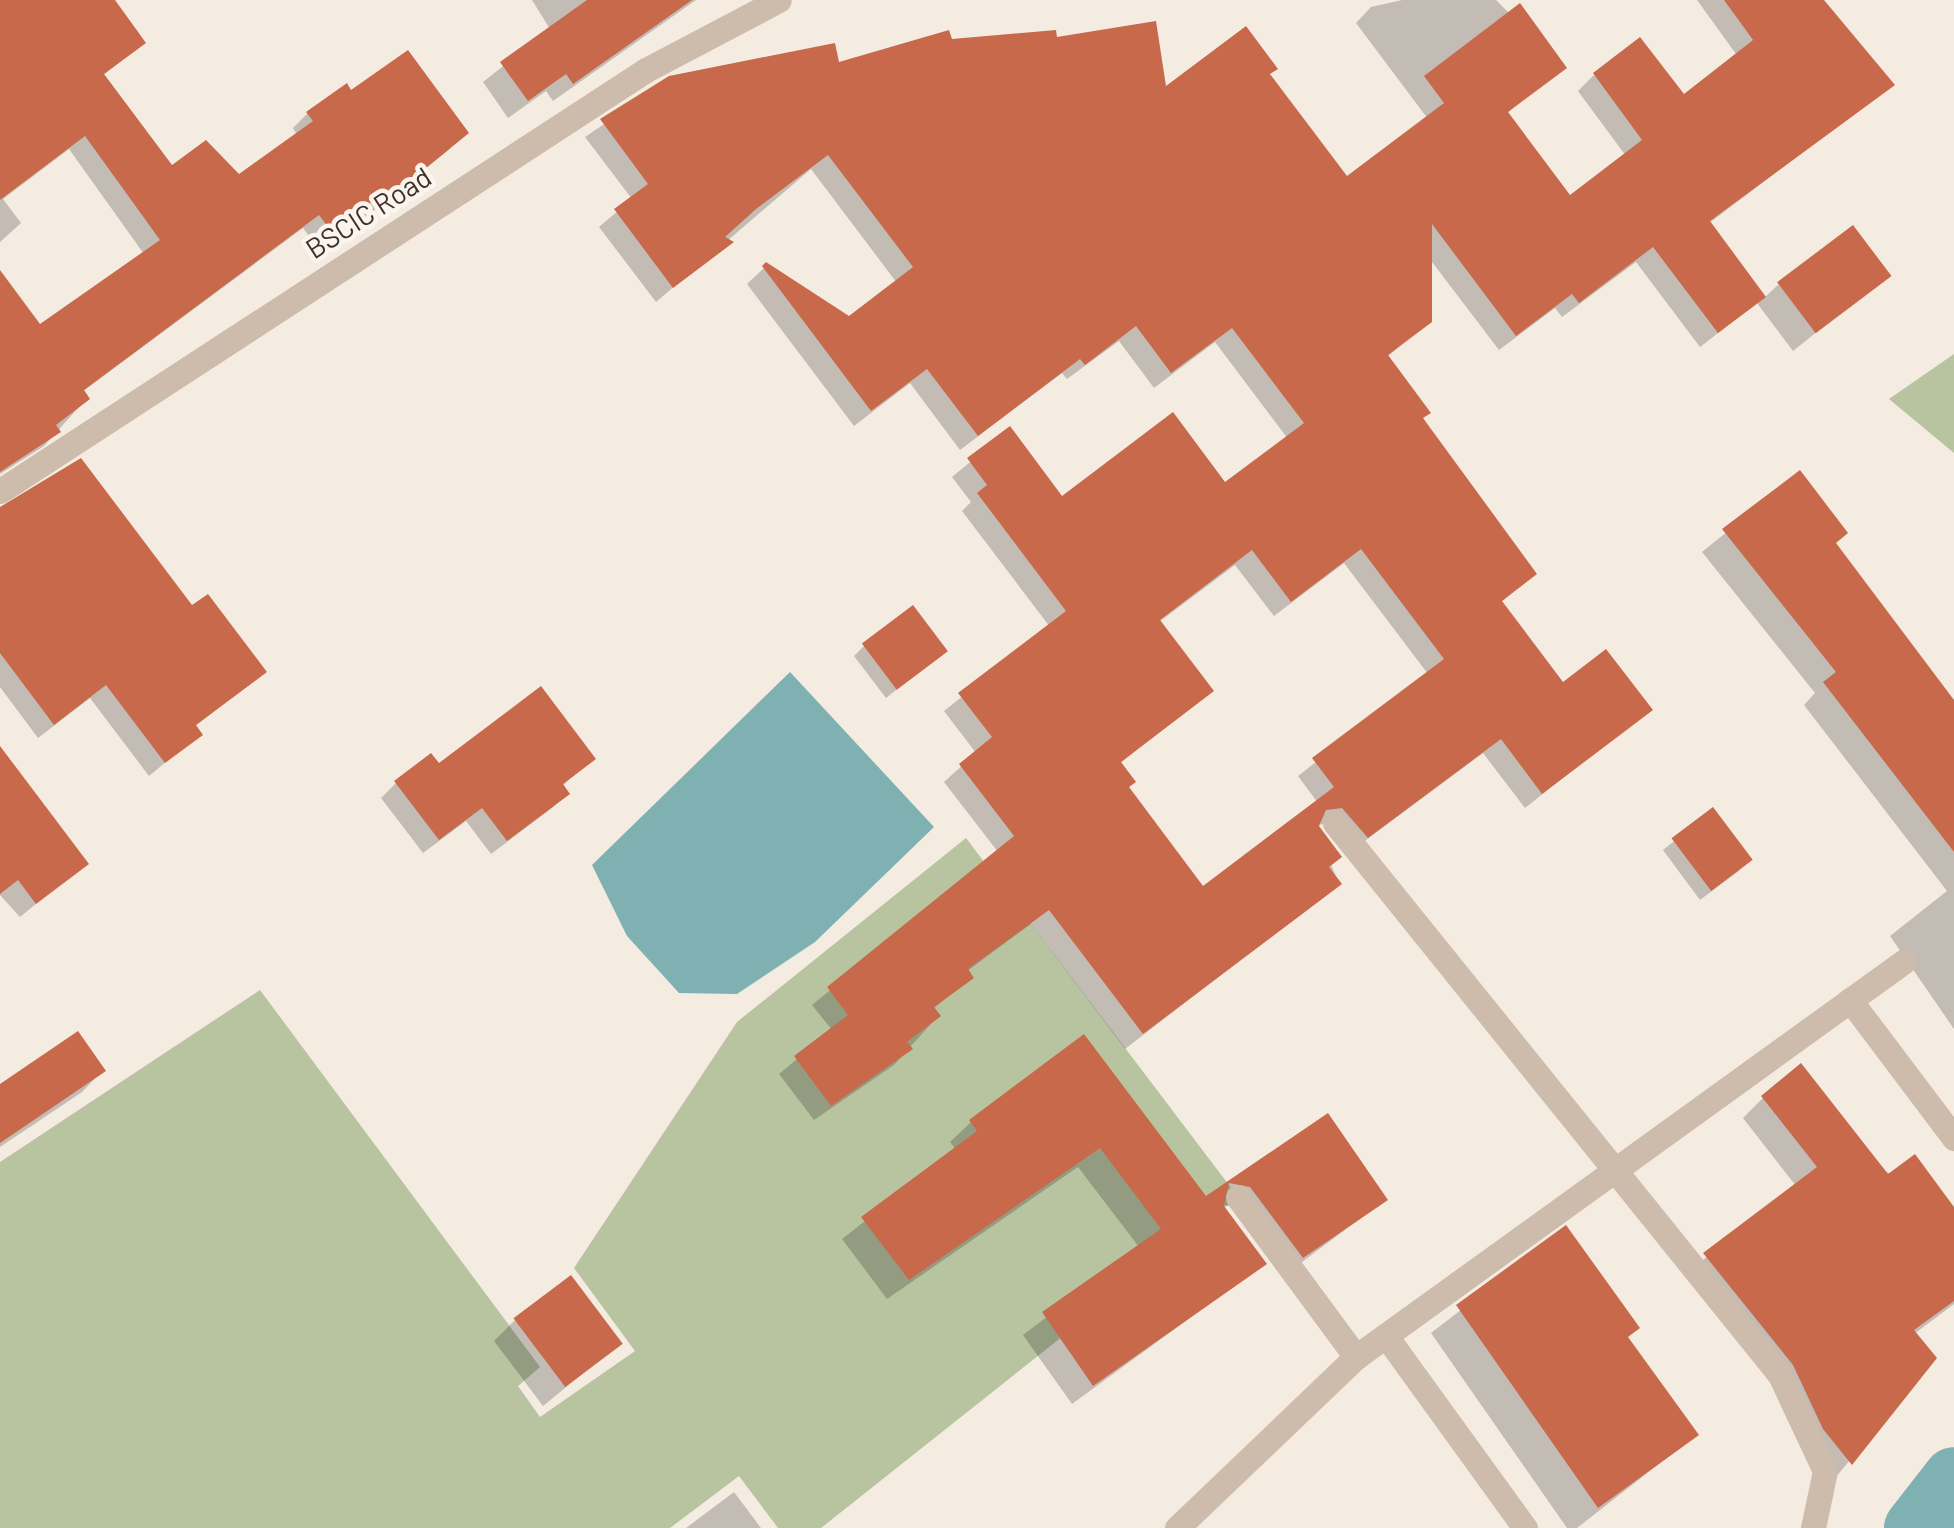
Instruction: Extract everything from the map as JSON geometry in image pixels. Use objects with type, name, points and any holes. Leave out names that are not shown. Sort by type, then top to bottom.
[{"type":"street","name":"BSCIC Road","points":[[0,492],[646,70],[779,0]]},
{"type":"street","points":[[1335,822],[1780,1375],[1825,1471],[1813,1528]]},
{"type":"street","points":[[1176,1528],[1356,1357],[1903,962]]},
{"type":"street","points":[[1850,1000],[1954,1138]]},
{"type":"street","points":[[1238,1197],[1356,1357]]},
{"type":"street","points":[[1386,1336],[1525,1528]]},
{"type":"green space","points":[[1954,354],[1954,453],[1889,399]]},
{"type":"green space","points":[[966,838],[1238,1197],[821,1528],[778,1528],[739,1476],[670,1528],[0,1528],[0,1162],[260,990],[540,1367],[518,1386],[540,1417],[635,1351],[574,1268],[737,1022]]},
{"type":"water","points":[[790,672],[934,827],[815,942],[737,994],[679,993],[627,936],[592,865]]},
{"type":"building","points":[[0,0],[115,0],[146,43],[104,74],[172,165],[206,140],[239,174],[313,121],[306,112],[347,83],[351,90],[408,50],[469,133],[378,207],[373,201],[331,231],[319,215],[84,390],[90,399],[56,425],[61,432],[0,472],[0,270],[40,324],[160,240],[85,136],[0,200]]},
{"type":"building","points":[[587,0],[692,0],[573,84],[566,74],[528,101],[500,62]]},
{"type":"building","points":[[1724,0],[1824,0],[1895,85],[1710,221],[1766,297],[1718,333],[1653,247],[1579,303],[1572,294],[1516,336],[1432,224],[1432,322],[1388,355],[1431,413],[1423,418],[1537,574],[1502,601],[1563,682],[1606,649],[1653,710],[1542,794],[1501,739],[1368,838],[1342,808],[1326,810],[1319,826],[1342,857],[1329,867],[1342,884],[1143,1034],[1049,910],[968,969],[974,978],[934,1007],[941,1016],[907,1042],[913,1049],[831,1106],[794,1056],[848,1015],[827,987],[1014,836],[959,764],[992,737],[958,693],[1066,611],[977,493],[987,485],[967,458],[1010,426],[1062,496],[1173,412],[1225,482],[1304,423],[1232,328],[1171,373],[1136,326],[1085,365],[1080,359],[978,436],[927,369],[871,411],[762,266],[766,262],[849,316],[913,267],[828,155],[756,209],[725,237],[734,242],[673,288],[614,209],[648,184],[600,119],[669,76],[835,43],[839,62],[949,30],[952,39],[1056,30],[1057,37],[1156,21],[1166,86],[1246,26],[1278,69],[1270,74],[1347,176],[1444,103],[1424,76],[1520,3],[1567,68],[1508,112],[1570,195],[1642,140],[1593,73],[1640,37],[1684,94],[1753,40]],"holes":[[[1361,549],[1444,659],[1312,758],[1334,787],[1203,886],[1129,787],[1136,782],[1121,762],[1214,691],[1160,620],[1252,550],[1291,602]]]},
{"type":"building","points":[[1853,225],[1892,276],[1816,333],[1777,282]]},
{"type":"building","points":[[81,458],[192,605],[208,594],[267,672],[196,725],[203,735],[165,763],[106,685],[54,725],[0,653],[0,507]]},
{"type":"building","points":[[1800,470],[1848,533],[1836,543],[1954,700],[1954,852],[1823,682],[1836,672],[1722,529]]},
{"type":"building","points":[[913,605],[948,651],[897,690],[862,644]]},
{"type":"building","points":[[541,686],[596,759],[563,784],[570,794],[507,841],[482,808],[439,840],[394,781],[431,753],[439,763]]},
{"type":"building","points":[[0,746],[89,864],[36,904],[18,880],[0,894]]},
{"type":"building","points":[[1713,807],[1753,860],[1711,891],[1671,838]]},
{"type":"building","points":[[78,1031],[106,1071],[0,1143],[0,1084]]},
{"type":"building","points":[[1084,1034],[1206,1196],[1328,1113],[1388,1200],[1303,1258],[1250,1187],[1229,1183],[1224,1206],[1267,1264],[1093,1386],[1042,1312],[1161,1229],[1100,1148],[909,1280],[861,1217],[977,1131],[969,1120]]},
{"type":"building","points":[[1801,1063],[1888,1174],[1915,1154],[1954,1207],[1954,1301],[1914,1330],[1937,1358],[1852,1465],[1823,1429],[1793,1365],[1703,1253],[1817,1167],[1761,1096]]},
{"type":"building","points":[[1566,1225],[1640,1328],[1628,1337],[1699,1435],[1598,1508],[1456,1305]]},
{"type":"building","points":[[571,1275],[623,1344],[565,1387],[513,1318]]},
{"type":"waterway","points":[[1915,1528],[1954,1478]]}]
